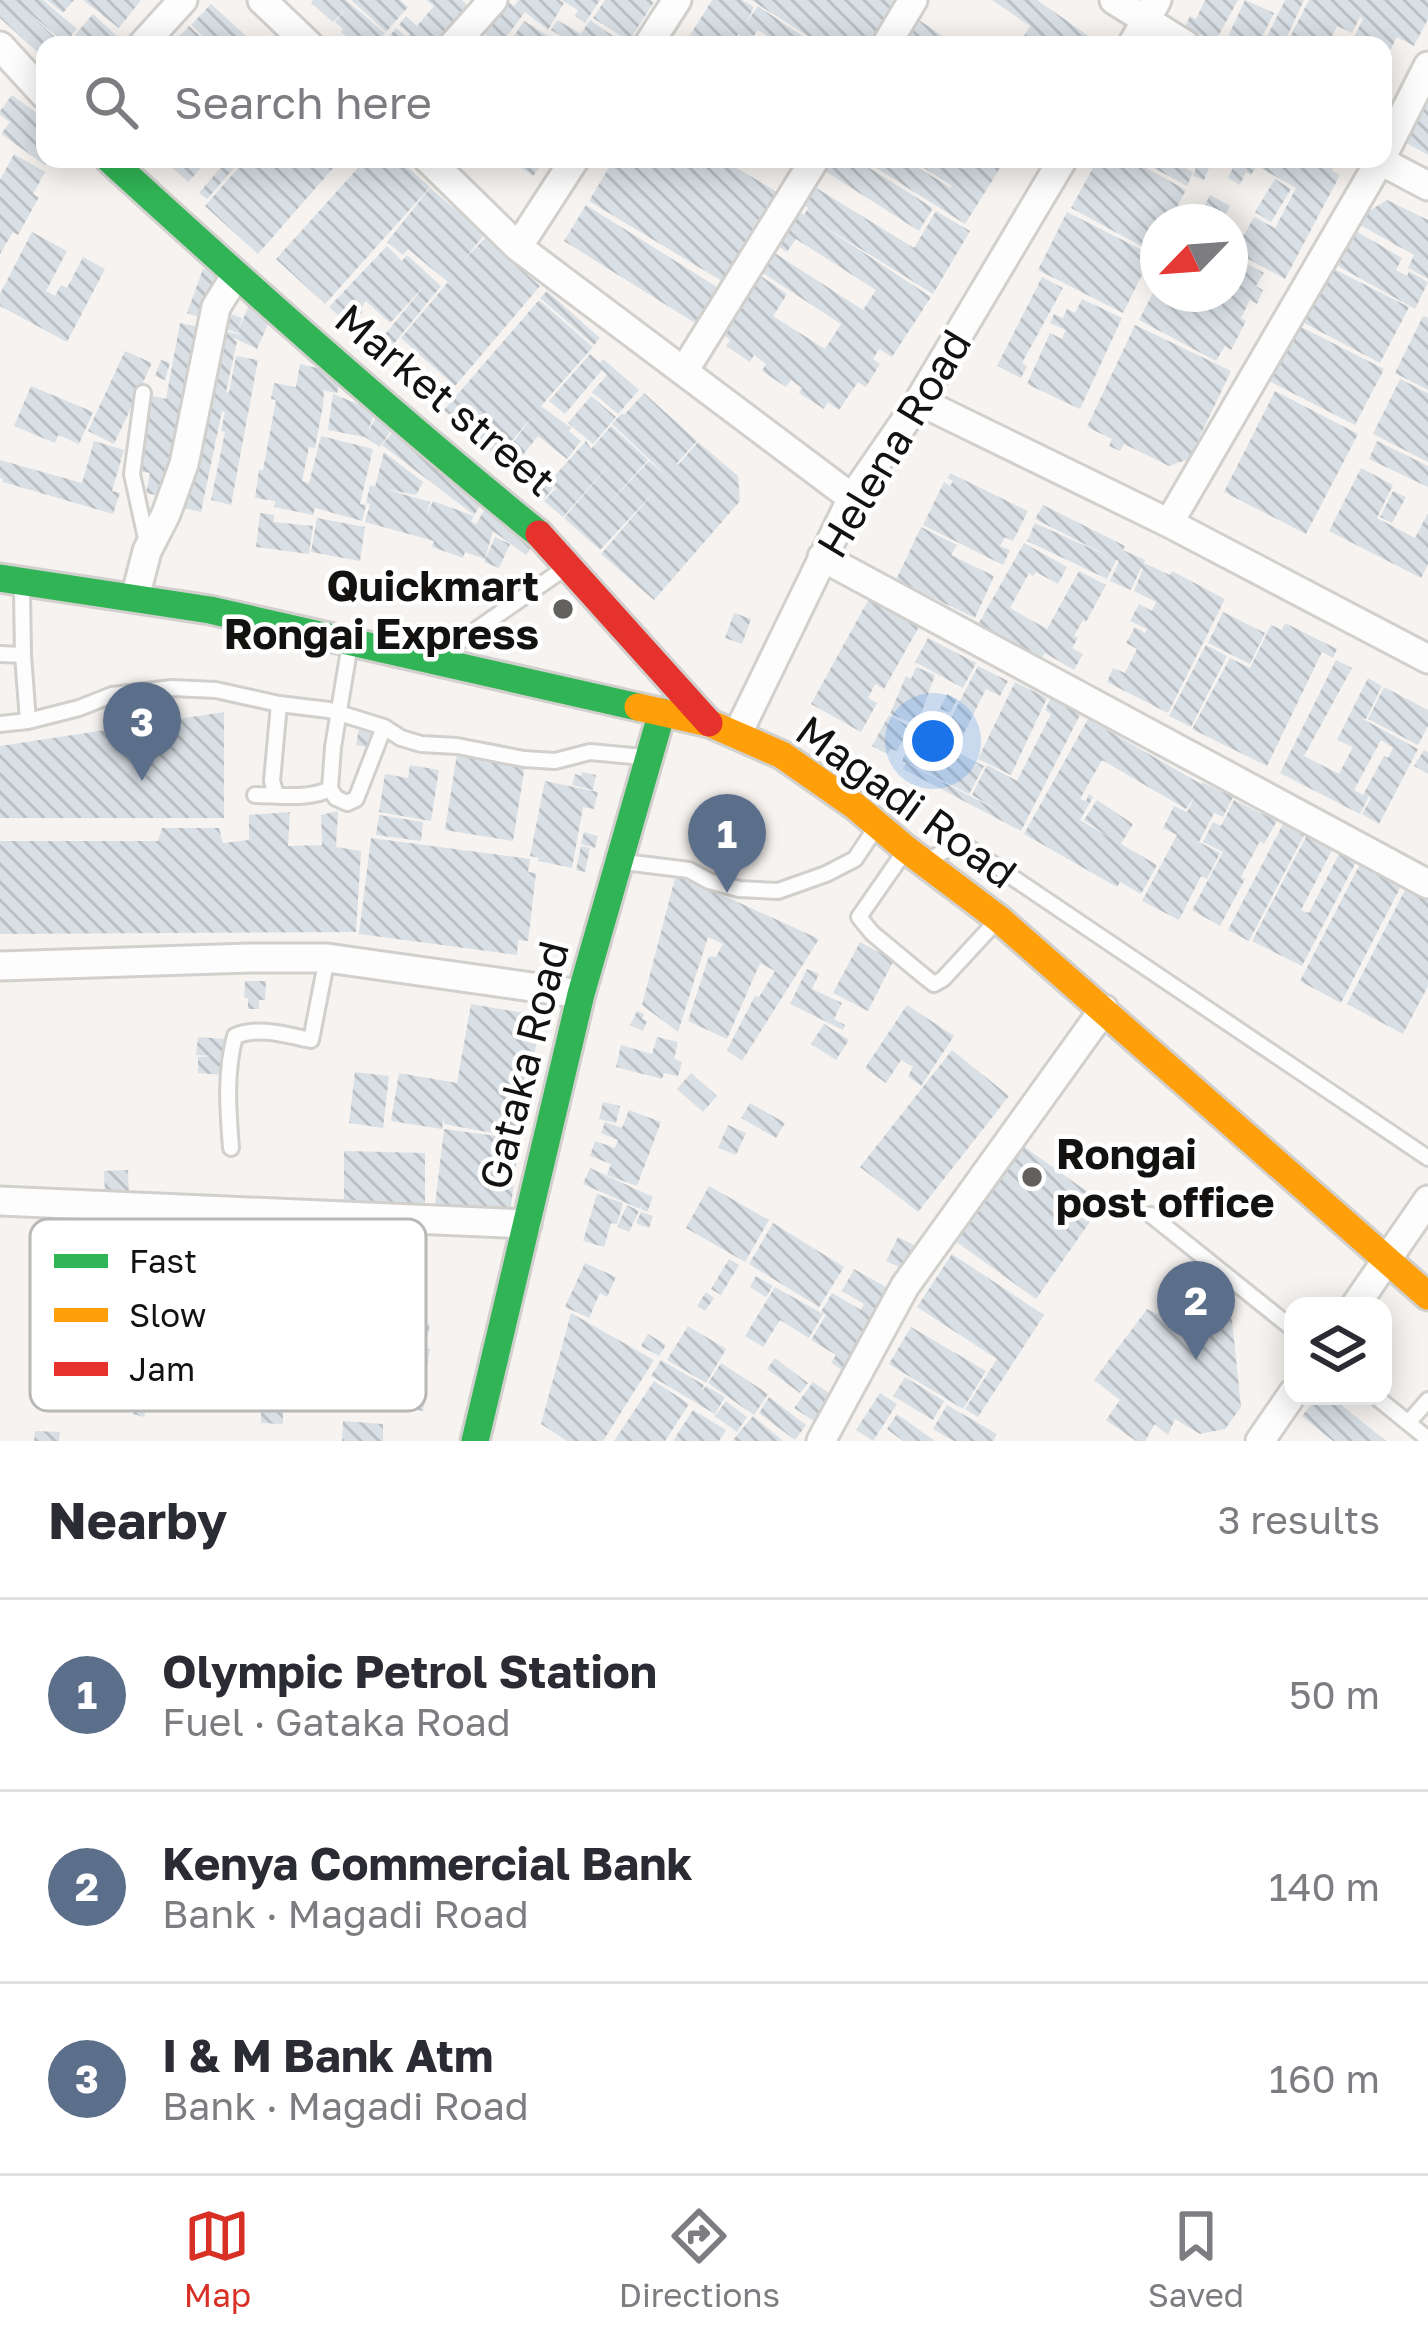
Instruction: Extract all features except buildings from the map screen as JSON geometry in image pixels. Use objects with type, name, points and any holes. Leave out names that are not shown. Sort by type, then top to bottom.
[{"type":"main road","name":"Market street","points":[[120,168],[236,275],[546,539],[709,723]]},
{"type":"main road","name":"Magadi Road","points":[[11,579],[210,610],[430,659],[709,723],[782,755],[999,919],[1400,1263],[1428,1295]]},
{"type":"main road","name":"Gataka Road","points":[[476,1441],[581,994],[662,712]]},
{"type":"street","points":[[150,36],[183,0]]},
{"type":"street","points":[[262,0],[300,36]]},
{"type":"street","points":[[461,36],[494,0]]},
{"type":"street","points":[[654,36],[677,0]]},
{"type":"street","points":[[892,36],[914,0]]},
{"type":"street","points":[[1114,0],[1145,22]]},
{"type":"street","points":[[4,61],[36,87]]},
{"type":"street","points":[[1392,136],[1428,66]]},
{"type":"street","points":[[1392,166],[1428,185]]},
{"type":"street","points":[[437,168],[518,247],[851,498]]},
{"type":"street","points":[[518,247],[568,168]]},
{"type":"street","points":[[684,371],[809,168]]},
{"type":"street","name":"Helena Road","points":[[737,736],[851,498],[919,401],[1058,168]]},
{"type":"street","points":[[1169,523],[1375,168]]},
{"type":"street","points":[[135,598],[148,548],[184,464],[216,308],[236,275]]},
{"type":"street","points":[[919,401],[1169,523],[1428,658]]},
{"type":"street","points":[[822,557],[1428,884]]},
{"type":"street","points":[[0,966],[327,958],[581,994]]},
{"type":"street","points":[[821,1441],[905,1286],[1104,1009]]},
{"type":"street","points":[[1364,1297],[1400,1263],[1428,1200]]},
{"type":"street","points":[[0,1201],[412,1219]]},
{"type":"street","points":[[426,1220],[527,1224]]},
{"type":"street","points":[[1265,1439],[1286,1405]]},
{"type":"lane","points":[[143,393],[132,474],[148,548]]},
{"type":"lane","points":[[430,659],[570,565]]},
{"type":"lane","points":[[11,579],[28,721]]},
{"type":"lane","points":[[351,642],[338,712],[331,789],[336,798],[346,803],[356,800],[384,727]]},
{"type":"lane","points":[[0,654],[22,655]]},
{"type":"lane","points":[[0,724],[80,708],[112,695],[172,688],[216,690],[338,712],[421,744],[524,759],[555,760],[590,752],[649,757]]},
{"type":"lane","points":[[276,795],[272,781],[278,704]]},
{"type":"lane","points":[[255,795],[306,796],[331,789]]},
{"type":"lane","points":[[619,862],[689,870],[739,889],[778,892],[855,859],[878,825]]},
{"type":"lane","points":[[999,919],[934,984],[859,917],[916,856],[966,846],[1428,1158]]},
{"type":"lane","points":[[231,1148],[227,1090],[235,1036],[261,1030],[311,1040],[327,958]]},
{"type":"lane","points":[[1151,1215],[1284,1322]]},
{"type":"lane","points":[[1408,1423],[1428,1400]]},
{"type":"lane","points":[[1386,1405],[1428,1439]]},
{"type":"traffic: fast","points":[[119,168],[321,350],[539,534]]},
{"type":"traffic: fast","points":[[0,578],[210,610],[638,707]]},
{"type":"traffic: fast","points":[[475,1441],[581,994],[662,712]]},
{"type":"traffic: slow","points":[[638,707],[709,723],[782,755],[855,806],[999,919],[1428,1296]]},
{"type":"traffic: jam","points":[[539,534],[709,723]]},
{"type":"place","name":"Quickmart Rongai Express","points":[[563,609]]},
{"type":"place","name":"I & M Bank Atm","points":[[142,781]]},
{"type":"place","name":"Olympic Petrol Station","points":[[727,893]]},
{"type":"place","name":"Rongai post office","points":[[1032,1177]]},
{"type":"place","name":"Kenya Commercial Bank","points":[[1196,1360]]}]
